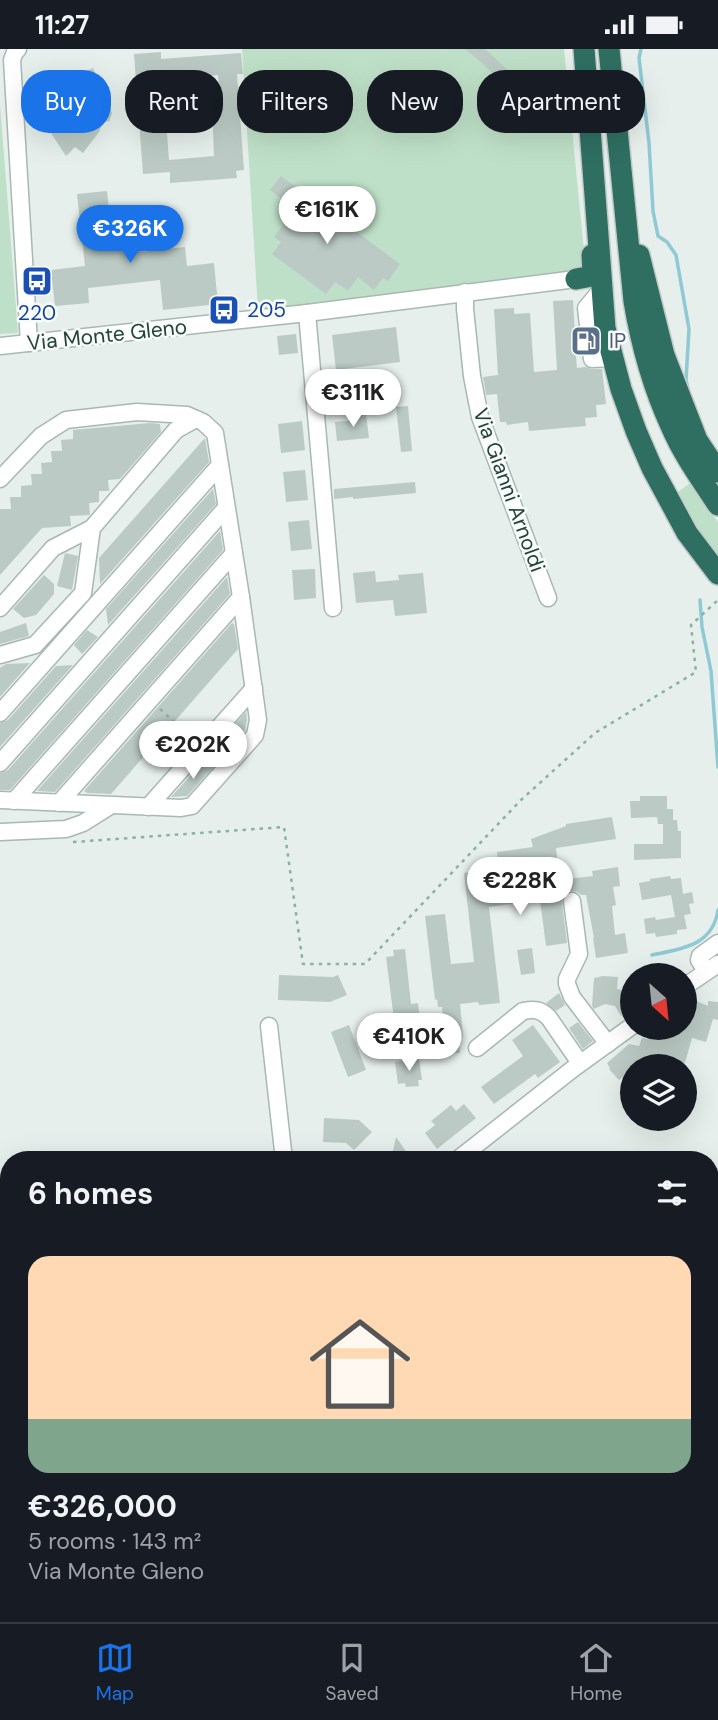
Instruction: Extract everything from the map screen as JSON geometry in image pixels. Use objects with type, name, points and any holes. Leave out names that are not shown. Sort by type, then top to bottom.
[{"type":"highway","points":[[570,49],[578,70]]},
{"type":"highway","points":[[584,49],[586,70]]},
{"type":"highway","points":[[609,49],[638,328],[671,426],[691,465],[718,505]]},
{"type":"highway","points":[[590,133],[605,328],[621,389],[652,468],[687,533],[718,574]]},
{"type":"highway","points":[[576,279],[590,276],[594,270],[589,210],[595,191]]},
{"type":"highway","points":[[626,224],[638,251],[664,355],[697,440],[718,473]]},
{"type":"highway","points":[[686,411],[718,464]]},
{"type":"street","points":[[18,49],[12,60],[29,343]]},
{"type":"street","name":"Via Monte Gleno","points":[[0,346],[465,295],[576,279]]},
{"type":"street","name":"Via Gianni Arnoldi","points":[[465,295],[472,376],[480,417],[548,598]]},
{"type":"street","points":[[307,313],[333,608]]},
{"type":"street","points":[[0,479],[41,436],[66,420],[136,412],[187,415],[203,422],[215,433],[258,720],[255,736],[192,806],[181,808],[7,801]]},
{"type":"street","points":[[0,608],[53,548],[92,528],[176,430],[196,419]]},
{"type":"street","points":[[0,713],[220,465]]},
{"type":"street","points":[[0,763],[226,508]]},
{"type":"street","points":[[0,655],[35,645],[83,593],[92,528]]},
{"type":"street","points":[[7,801],[234,553]]},
{"type":"street","points":[[59,803],[241,597]]},
{"type":"street","points":[[148,807],[254,688]]},
{"type":"street","points":[[0,832],[66,829],[83,823],[111,805]]},
{"type":"street","points":[[572,901],[579,954],[567,984],[572,996],[608,1044]]},
{"type":"street","points":[[697,978],[712,968],[699,960],[700,956],[718,943]]},
{"type":"street","points":[[477,1048],[523,1011],[538,1010],[543,1011],[549,1018],[580,1063]]},
{"type":"street","points":[[269,1026],[283,1151]]},
{"type":"street","points":[[468,1151],[620,1035]]},
{"type":"path","points":[[68,842],[284,827],[303,964],[365,964],[521,800],[595,733],[696,672],[691,625],[718,600]]},
{"type":"green space","points":[[242,49],[564,49],[566,70],[477,70],[477,133],[572,133],[586,271],[258,310],[247,133],[353,133],[353,70],[243,70]]},
{"type":"green space","points":[[0,104],[18,333],[0,334]]},
{"type":"green space","points":[[690,483],[718,522],[718,567],[671,497]]},
{"type":"building","points":[[465,49],[485,49],[508,70],[489,70]]},
{"type":"building","points":[[161,52],[161,59],[241,53],[243,70],[237,70],[237,133],[241,133],[244,170],[236,171],[237,178],[170,183],[170,172],[143,174],[140,133],[167,133],[169,160],[214,156],[213,133],[223,133],[223,70],[135,70],[134,54]]},
{"type":"building","points":[[51,133],[98,133],[83,153],[75,147],[66,156]]},
{"type":"building","points":[[281,176],[400,264],[388,281],[383,278],[374,290],[358,277],[348,291],[335,282],[326,294],[272,254],[281,242],[274,237],[295,209],[270,190]]},
{"type":"building","points":[[107,191],[113,249],[140,246],[141,252],[185,247],[187,266],[214,263],[218,304],[163,310],[160,280],[88,288],[89,303],[55,306],[51,270],[85,266],[77,194]]},
{"type":"building","points":[[573,300],[575,335],[579,335],[580,347],[575,347],[577,368],[602,369],[606,404],[596,405],[597,417],[585,418],[586,426],[529,431],[528,422],[507,425],[506,422],[500,422],[497,394],[486,395],[483,377],[498,375],[494,309],[514,308],[514,314],[530,313],[534,372],[557,370],[553,301]]},
{"type":"building","points":[[396,327],[400,362],[336,370],[332,335]]},
{"type":"building","points":[[296,334],[298,353],[279,355],[277,336]]},
{"type":"building","points":[[383,397],[384,410],[363,412],[362,399]]},
{"type":"building","points":[[408,406],[412,451],[401,452],[396,407]]},
{"type":"building","points":[[366,414],[369,438],[337,441],[335,422],[358,420],[357,415]]},
{"type":"building","points":[[302,421],[305,450],[281,453],[278,424]]},
{"type":"building","points":[[160,424],[161,432],[120,479],[108,480],[109,491],[99,491],[99,502],[89,503],[90,515],[70,516],[71,526],[42,528],[0,575],[0,509],[11,509],[10,497],[21,497],[21,486],[32,485],[31,474],[42,474],[41,463],[52,462],[51,451],[62,451],[61,440],[73,439],[73,430]]},
{"type":"building","points":[[205,438],[209,462],[100,584],[99,558]]},
{"type":"building","points":[[305,470],[308,500],[286,502],[283,472]]},
{"type":"building","points":[[415,482],[416,493],[334,499],[334,489]]},
{"type":"building","points":[[213,489],[216,504],[108,625],[106,609]]},
{"type":"building","points":[[309,520],[312,549],[291,551],[288,522]]},
{"type":"building","points":[[220,531],[223,550],[10,790],[0,790],[0,773],[8,770]]},
{"type":"building","points":[[65,553],[78,556],[72,590],[57,586]]},
{"type":"building","points":[[315,569],[316,598],[294,600],[292,570]]},
{"type":"building","points":[[375,571],[376,582],[399,580],[398,575],[423,573],[427,613],[395,616],[393,600],[356,603],[353,573]]},
{"type":"building","points":[[44,575],[54,584],[54,594],[36,615],[24,618],[13,609]]},
{"type":"building","points":[[227,577],[230,594],[55,792],[37,791]]},
{"type":"building","points":[[26,623],[29,636],[0,644],[0,632]]},
{"type":"building","points":[[232,623],[238,649],[111,794],[84,791]]},
{"type":"building","points":[[87,630],[98,637],[82,654],[74,645]]},
{"type":"building","points":[[30,663],[0,697],[0,668],[6,664]]},
{"type":"building","points":[[73,665],[0,747],[0,723],[8,720],[56,666]]},
{"type":"building","points":[[246,712],[245,730],[223,755],[222,739]]},
{"type":"building","points":[[216,764],[187,796],[171,797],[200,765]]},
{"type":"building","points":[[640,796],[667,796],[667,809],[673,809],[673,820],[677,820],[678,831],[681,831],[681,858],[634,860],[634,844],[663,844],[663,824],[658,824],[657,817],[631,818],[630,801],[640,801]]},
{"type":"building","points":[[612,817],[616,839],[556,848],[560,880],[593,876],[592,871],[618,867],[620,886],[613,887],[616,905],[612,906],[615,935],[625,933],[628,953],[596,958],[586,895],[577,892],[565,893],[562,898],[567,943],[546,946],[540,900],[489,907],[500,1003],[460,1004],[463,1037],[459,1038],[460,1053],[445,1054],[442,1007],[438,1007],[437,999],[435,1000],[425,916],[445,914],[451,964],[474,962],[464,873],[499,869],[497,852],[533,847],[531,839],[566,824]]},
{"type":"building","points":[[670,876],[671,879],[681,878],[683,894],[692,892],[694,903],[689,904],[691,914],[684,915],[687,929],[677,930],[677,934],[656,937],[655,933],[646,934],[644,919],[675,917],[671,895],[642,900],[639,883]]},
{"type":"building","points":[[532,948],[535,973],[521,975],[517,950]]},
{"type":"building","points":[[405,949],[411,1004],[418,1003],[422,1040],[397,1043],[386,957],[394,956],[393,950]]},
{"type":"building","points":[[279,975],[338,975],[347,995],[330,1002],[278,1000]]},
{"type":"building","points":[[618,977],[620,1014],[615,1006],[605,1004],[594,1009],[594,978]]},
{"type":"building","points":[[559,993],[565,1005],[556,1011],[546,1003]]},
{"type":"building","points":[[697,1001],[708,1006],[708,1001],[718,1002],[718,1020],[713,1019],[706,1042],[697,1039]]},
{"type":"building","points":[[578,1022],[593,1041],[583,1049],[569,1028]]},
{"type":"building","points":[[349,1025],[366,1070],[348,1077],[331,1032]]},
{"type":"building","points":[[533,1025],[560,1062],[538,1078],[535,1074],[494,1104],[481,1087],[523,1056],[512,1040]]},
{"type":"building","points":[[641,1040],[691,1040],[687,1054],[620,1054],[619,1080],[607,1063],[629,1044],[639,1046]]},
{"type":"building","points":[[419,1059],[422,1080],[418,1080],[419,1086],[406,1087],[405,1083],[398,1084],[395,1062]]},
{"type":"building","points":[[464,1104],[476,1118],[437,1149],[425,1133],[435,1125],[431,1121],[451,1105],[456,1111]]},
{"type":"building","points":[[324,1118],[359,1120],[372,1132],[354,1150],[346,1143],[323,1142]]},
{"type":"building","points":[[396,1137],[406,1151],[393,1151]]},
{"type":"waterway","points":[[641,49],[639,58],[649,143],[653,211],[658,236],[667,242],[676,255],[689,329],[686,380],[688,389]]},
{"type":"waterway","points":[[700,600],[702,627],[711,671],[718,767]]},
{"type":"waterway","points":[[652,955],[684,948],[703,938],[715,922],[718,910]]},
{"type":"place","name":"220","points":[[37,281]]},
{"type":"place","name":"205","points":[[224,310]]},
{"type":"place","name":"IP","points":[[586,341]]}]
